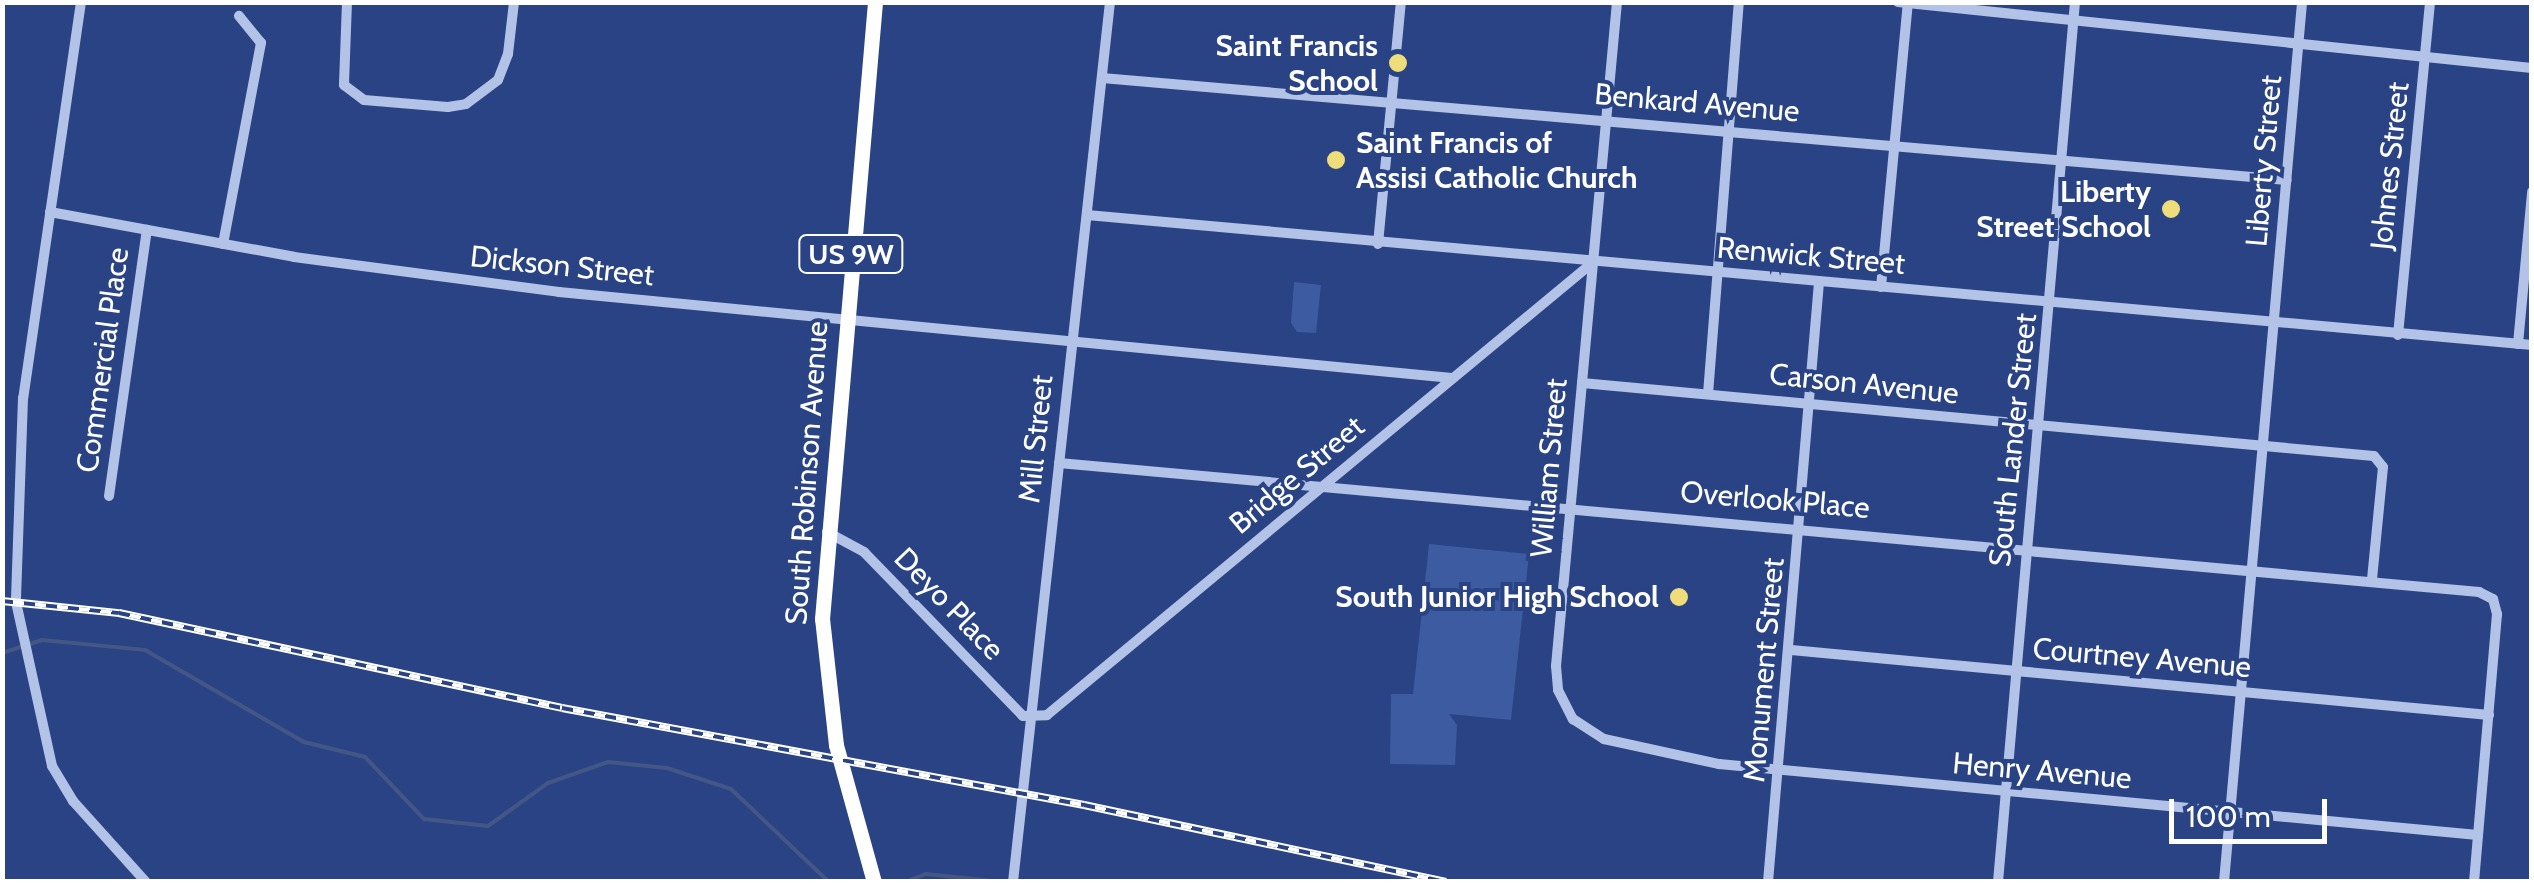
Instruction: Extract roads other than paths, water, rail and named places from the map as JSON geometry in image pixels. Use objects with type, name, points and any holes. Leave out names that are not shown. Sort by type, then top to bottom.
[{"type":"highway","name":"South Robinson Avenue","points":[[874,882],[848,797],[828,698],[827,532],[875,2]]},
{"type":"street","points":[[81,2],[22,414],[20,636],[54,768],[73,802],[146,882]]},
{"type":"street","points":[[347,2],[344,85],[364,100],[448,107],[466,104],[498,80],[508,54],[514,2]]},
{"type":"street","name":"Mill Street","points":[[1013,882],[1110,2]]},
{"type":"street","points":[[1378,244],[1401,2]]},
{"type":"street","name":"William Street","points":[[1617,2],[1556,666],[1558,690],[1573,719],[1604,738],[1681,758],[1781,770]]},
{"type":"street","points":[[1708,394],[1739,2]]},
{"type":"street","points":[[1898,2],[2300,40],[2532,68]]},
{"type":"street","name":"South Lander Street","points":[[1998,882],[2065,162],[2075,2]]},
{"type":"street","name":"Liberty Street","points":[[2224,882],[2302,2]]},
{"type":"street","name":"Johnes Street","points":[[2398,335],[2430,2]]},
{"type":"street","points":[[1880,287],[1908,4]]},
{"type":"street","points":[[223,244],[261,43],[239,16]]},
{"type":"street","name":"Benkard Avenue","points":[[1102,78],[2288,180]]},
{"type":"street","points":[[2518,344],[2532,192]]},
{"type":"street","name":"Dickson Street","points":[[50,212],[450,279],[1073,338]]},
{"type":"street","name":"Renwick Street","points":[[1087,214],[1378,244],[2532,345]]},
{"type":"street","name":"Commercial Place","points":[[108,496],[147,230]]},
{"type":"street","name":"Bridge Street","points":[[1030,720],[1047,716],[1593,262]]},
{"type":"street","name":"Monument Street","points":[[1768,882],[1802,528],[1820,282]]},
{"type":"street","points":[[1073,338],[1452,378]]},
{"type":"street","name":"Carson Avenue","points":[[1582,383],[2380,459],[2372,580]]},
{"type":"street","name":"Overlook Place","points":[[1058,463],[1571,506],[2372,580],[2486,594],[2497,614],[2489,715]]},
{"type":"street","name":"Deyo Place","points":[[827,532],[864,552],[1030,720]]},
{"type":"street","name":"Courtney Avenue","points":[[1791,650],[2489,715]]},
{"type":"street","points":[[2474,882],[2489,715]]},
{"type":"street","name":"Henry Avenue","points":[[1781,770],[2478,835]]},
{"type":"waterway","points":[[2,653],[42,640],[145,650],[304,742],[365,757],[424,819],[488,826],[548,783],[608,762],[667,768],[731,789],[829,882]]},
{"type":"waterway","points":[[905,882],[926,874],[1003,882]]},
{"type":"railway","points":[[2,601],[119,613],[562,708],[1084,805],[1446,882]]},
{"type":"place","name":"Saint Francis School","points":[[1398,63]]},
{"type":"place","name":"Saint Francis of Assisi Catholic Church","points":[[1336,160]]},
{"type":"place","name":"Liberty Street School","points":[[2171,209]]},
{"type":"place","name":"South Junior High School","points":[[1679,597]]}]
